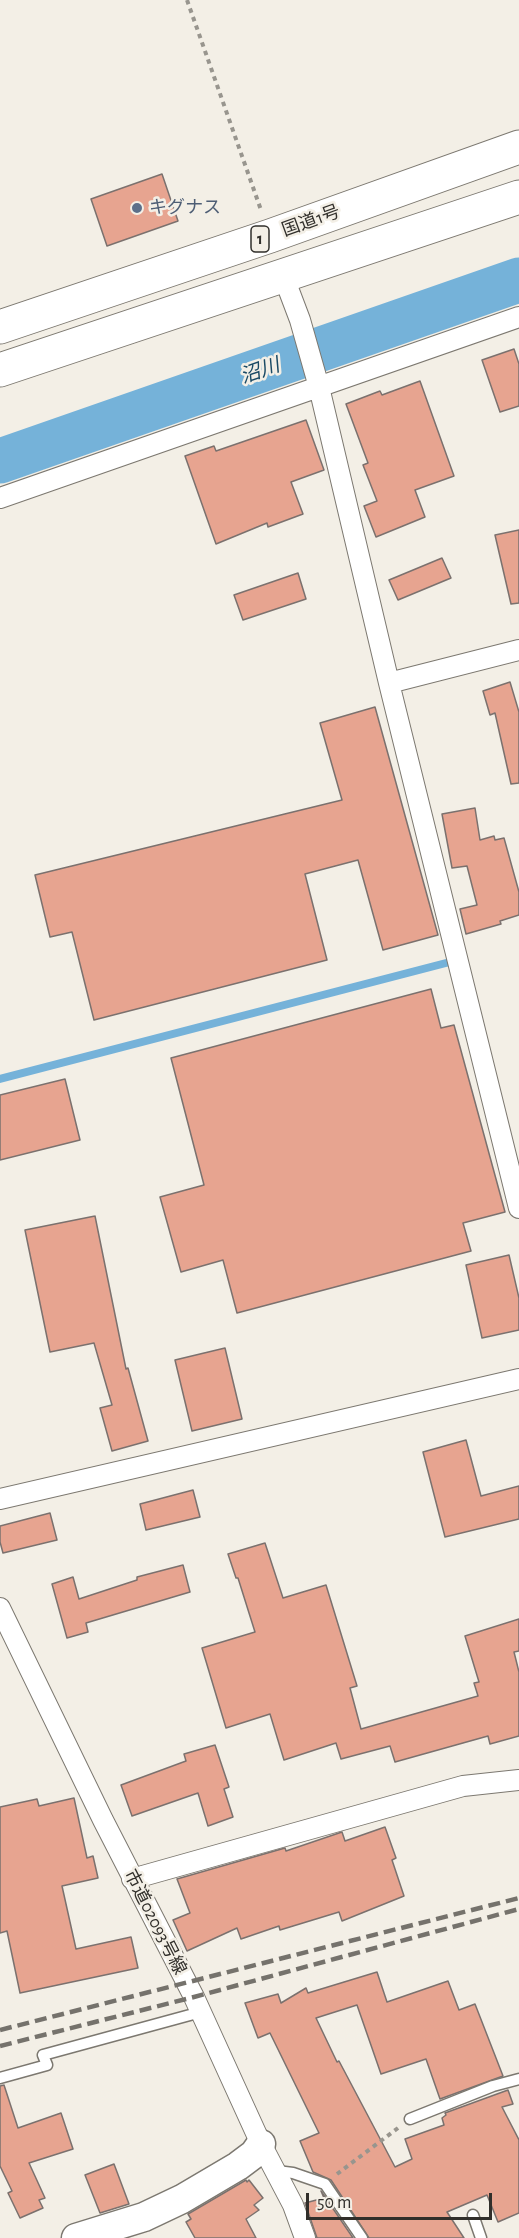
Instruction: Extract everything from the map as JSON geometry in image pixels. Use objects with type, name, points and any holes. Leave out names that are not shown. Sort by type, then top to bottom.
[{"type":"highway","name":"国道1号","points":[[0,327],[270,236],[519,147]]},
{"type":"highway","name":"1","points":[[0,370],[519,197]]},
{"type":"street","points":[[283,275],[300,320],[317,382],[519,1209]]},
{"type":"street","points":[[0,498],[317,382],[519,317]]},
{"type":"street","points":[[389,683],[519,650]]},
{"type":"street","points":[[0,1499],[519,1379]]},
{"type":"street","name":"市道02093号線","points":[[0,1608],[132,1879],[201,2012],[261,2144],[277,2171],[305,2238]]},
{"type":"street","points":[[132,1879],[463,1786],[519,1780]]},
{"type":"street","points":[[76,2238],[144,2217],[182,2199],[238,2166],[254,2154],[261,2144]]},
{"type":"lane","points":[[0,2078],[47,2065],[43,2055],[201,2012]]},
{"type":"lane","points":[[410,2119],[493,2086],[519,2079]]},
{"type":"lane","points":[[277,2171],[293,2173],[325,2184],[363,2238]]},
{"type":"lane","points":[[473,2215],[482,2238]]},
{"type":"path","points":[[187,0],[270,236]]},
{"type":"path","points":[[325,2184],[410,2119]]},
{"type":"building","points":[[162,174],[178,221],[107,246],[91,199]]},
{"type":"building","points":[[514,349],[519,364],[519,406],[500,412],[482,360]]},
{"type":"building","points":[[420,381],[454,476],[415,490],[425,517],[376,537],[364,506],[377,501],[363,465],[368,463],[346,404],[380,391],[382,395]]},
{"type":"building","points":[[306,420],[324,470],[291,482],[303,514],[268,527],[267,523],[216,544],[185,456],[214,446],[216,451]]},
{"type":"building","points":[[519,530],[519,603],[511,604],[495,535]]},
{"type":"building","points":[[442,558],[451,578],[398,600],[389,580]]},
{"type":"building","points":[[298,573],[306,599],[243,620],[234,595]]},
{"type":"building","points":[[510,682],[519,712],[519,783],[511,784],[495,713],[490,715],[483,691]]},
{"type":"building","points":[[375,707],[438,935],[383,950],[358,860],[305,874],[327,960],[94,1020],[72,932],[50,937],[35,875],[342,800],[320,723]]},
{"type":"building","points":[[475,808],[480,840],[494,836],[495,840],[504,838],[519,892],[519,915],[500,921],[501,924],[466,934],[460,909],[477,905],[467,866],[452,868],[442,814]]},
{"type":"building","points":[[431,989],[441,1028],[454,1025],[505,1212],[463,1223],[471,1251],[237,1313],[223,1260],[181,1272],[160,1197],[204,1185],[171,1058]]},
{"type":"building","points":[[65,1079],[80,1140],[0,1160],[0,1095]]},
{"type":"building","points":[[95,1216],[126,1369],[128,1368],[148,1441],[112,1451],[100,1408],[112,1405],[94,1343],[50,1352],[25,1230]]},
{"type":"building","points":[[509,1255],[519,1298],[519,1330],[482,1338],[466,1265]]},
{"type":"building","points":[[225,1348],[242,1419],[192,1431],[175,1360]]},
{"type":"building","points":[[466,1440],[481,1496],[519,1486],[519,1519],[445,1537],[423,1452]]},
{"type":"building","points":[[193,1490],[200,1517],[146,1530],[140,1504]]},
{"type":"building","points":[[50,1513],[57,1540],[3,1553],[0,1526]]},
{"type":"building","points":[[265,1543],[283,1598],[326,1585],[357,1686],[350,1688],[361,1729],[478,1696],[474,1683],[479,1682],[465,1636],[519,1619],[519,1651],[514,1652],[519,1672],[519,1736],[490,1744],[488,1736],[395,1762],[390,1746],[341,1759],[336,1743],[284,1760],[270,1714],[226,1728],[202,1648],[255,1632],[228,1554]]},
{"type":"building","points":[[183,1565],[190,1592],[86,1623],[88,1632],[67,1638],[52,1584],[73,1577],[79,1599],[137,1580],[137,1577]]},
{"type":"building","points":[[215,1745],[229,1787],[224,1789],[233,1817],[208,1826],[198,1793],[132,1816],[121,1785],[186,1761],[184,1754]]},
{"type":"building","points":[[74,1798],[87,1858],[93,1856],[98,1878],[62,1886],[76,1949],[131,1937],[138,1968],[20,1993],[7,1931],[0,1933],[0,1807],[37,1799],[39,1806]]},
{"type":"building","points":[[385,1827],[396,1858],[392,1860],[404,1896],[342,1921],[339,1912],[280,1930],[279,1926],[241,1939],[237,1928],[187,1951],[173,1920],[190,1913],[177,1879],[285,1848],[286,1851],[342,1832],[345,1841]]},
{"type":"building","points":[[377,1972],[387,2002],[448,1981],[459,2010],[475,2004],[503,2076],[440,2099],[426,2059],[381,2074],[357,2005],[316,2018],[337,2062],[339,2061],[395,2167],[412,2159],[405,2139],[444,2125],[442,2118],[446,2115],[445,2113],[508,2090],[513,2104],[502,2107],[519,2140],[519,2213],[498,2222],[487,2195],[447,2212],[464,2238],[369,2238],[331,2180],[313,2172],[300,2141],[319,2133],[270,2033],[258,2038],[245,2003],[278,1994],[281,2003],[306,1988],[308,1993]]},
{"type":"building","points":[[4,2085],[18,2128],[61,2113],[73,2149],[29,2163],[45,2198],[39,2200],[43,2208],[20,2218],[8,2193],[12,2191],[0,2166],[0,2086]]},
{"type":"building","points":[[114,2164],[129,2204],[100,2213],[85,2175]]},
{"type":"building","points":[[246,2180],[247,2182],[249,2180],[263,2198],[254,2205],[259,2210],[246,2219],[256,2238],[195,2238],[186,2222],[191,2219],[188,2214]]},
{"type":"building","points":[[321,2191],[353,2238],[317,2238],[305,2203],[324,2198]]},
{"type":"waterway","name":"沼川","points":[[0,461],[519,280]]},
{"type":"waterway","points":[[0,1079],[446,963]]},
{"type":"railway","points":[[0,2030],[519,1898]]},
{"type":"railway","points":[[0,2046],[194,1997],[519,1909]]},
{"type":"place","name":"キグナス","points":[[137,208]]}]
